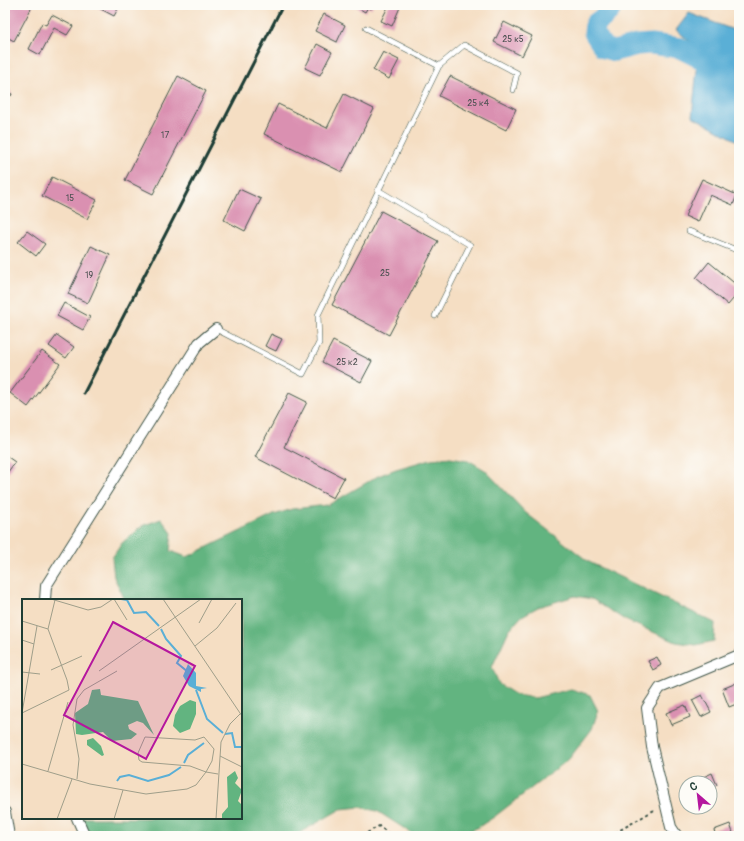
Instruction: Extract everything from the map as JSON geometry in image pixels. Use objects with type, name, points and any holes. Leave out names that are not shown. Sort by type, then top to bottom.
[{"type":"street","points":[[45,599],[46,586],[199,343],[216,329]]},
{"type":"street","points":[[677,836],[671,827],[652,746],[647,708],[660,688],[739,655]]},
{"type":"street","points":[[5,812],[9,836]]},
{"type":"street","points":[[77,819],[85,836]]},
{"type":"lane","points":[[366,28],[438,66]]},
{"type":"lane","points":[[216,329],[303,374],[319,343],[318,315],[438,66],[464,45],[517,73],[513,90]]},
{"type":"lane","points":[[378,190],[470,245],[435,316]]},
{"type":"lane","points":[[689,230],[739,251]]},
{"type":"path","points":[[610,836],[666,804]]},
{"type":"path","points":[[362,836],[379,826],[392,836]]},
{"type":"green space","points":[[450,457],[468,460],[485,470],[526,513],[589,562],[715,623],[714,641],[696,645],[676,642],[625,620],[592,599],[575,596],[538,607],[522,616],[509,630],[492,667],[499,684],[516,695],[535,698],[571,689],[590,695],[598,711],[592,729],[569,759],[494,817],[477,828],[454,836],[416,836],[377,811],[360,807],[341,809],[294,836],[88,836],[81,819],[242,819],[242,599],[125,599],[114,577],[112,558],[122,543],[142,526],[161,519],[172,533],[170,551],[187,557],[274,515],[292,509],[328,505],[378,476],[431,459]]},
{"type":"water","points":[[689,13],[739,32],[739,142],[692,116],[699,49],[676,30]]},
{"type":"building","points":[[5,5],[33,5],[14,41],[5,36],[7,29],[5,29]]},
{"type":"building","points":[[93,5],[120,5],[114,16]]},
{"type":"building","points":[[355,5],[373,5],[371,9],[368,7],[365,12]]},
{"type":"building","points":[[389,5],[401,5],[392,26],[381,21]]},
{"type":"building","points":[[324,14],[345,25],[337,42],[315,31]]},
{"type":"building","points":[[52,15],[73,26],[67,35],[54,28],[40,55],[29,49],[42,23],[46,25]]},
{"type":"building","points":[[504,22],[532,36],[522,56],[494,42]]},
{"type":"building","points":[[317,44],[332,52],[320,75],[305,68]]},
{"type":"building","points":[[383,52],[399,60],[389,79],[373,70]]},
{"type":"building","points":[[178,76],[206,91],[153,194],[125,180]]},
{"type":"building","points":[[450,76],[516,109],[506,130],[439,96]]},
{"type":"building","points":[[5,80],[12,95],[5,98]]},
{"type":"building","points":[[344,94],[374,109],[342,172],[264,134],[278,104],[327,128]]},
{"type":"building","points":[[52,177],[97,200],[87,219],[42,196]]},
{"type":"building","points":[[702,179],[737,195],[733,205],[710,195],[698,222],[685,216]]},
{"type":"building","points":[[239,189],[261,199],[245,231],[224,220]]},
{"type":"building","points":[[381,211],[438,241],[389,335],[332,305]]},
{"type":"building","points":[[27,231],[45,244],[36,256],[18,242]]},
{"type":"building","points":[[91,246],[110,255],[88,303],[68,294]]},
{"type":"building","points":[[709,262],[739,287],[739,292],[728,305],[696,278]]},
{"type":"building","points":[[64,303],[90,317],[83,330],[57,316]]},
{"type":"building","points":[[271,334],[282,339],[276,351],[265,346]]},
{"type":"building","points":[[57,335],[74,347],[66,358],[49,346]]},
{"type":"building","points":[[333,341],[372,361],[361,382],[322,362]]},
{"type":"building","points":[[42,351],[60,364],[28,407],[10,393]]},
{"type":"building","points":[[289,393],[307,402],[284,447],[344,478],[333,498],[255,457]]},
{"type":"building","points":[[5,455],[15,462],[5,476]]},
{"type":"building","points":[[657,657],[661,665],[653,670],[648,661]]},
{"type":"building","points":[[739,682],[739,703],[729,707],[722,689]]},
{"type":"building","points":[[702,695],[711,712],[701,717],[692,700]]},
{"type":"building","points":[[685,705],[690,717],[671,725],[666,713]]},
{"type":"building","points":[[730,824],[734,836],[716,836],[714,830]]},
{"type":"waterway","points":[[612,5],[608,13],[595,24],[594,33],[604,48],[614,51],[637,45],[652,44],[680,48],[710,63],[739,110]]},
{"type":"railway","points":[[84,393],[283,5]]}]
